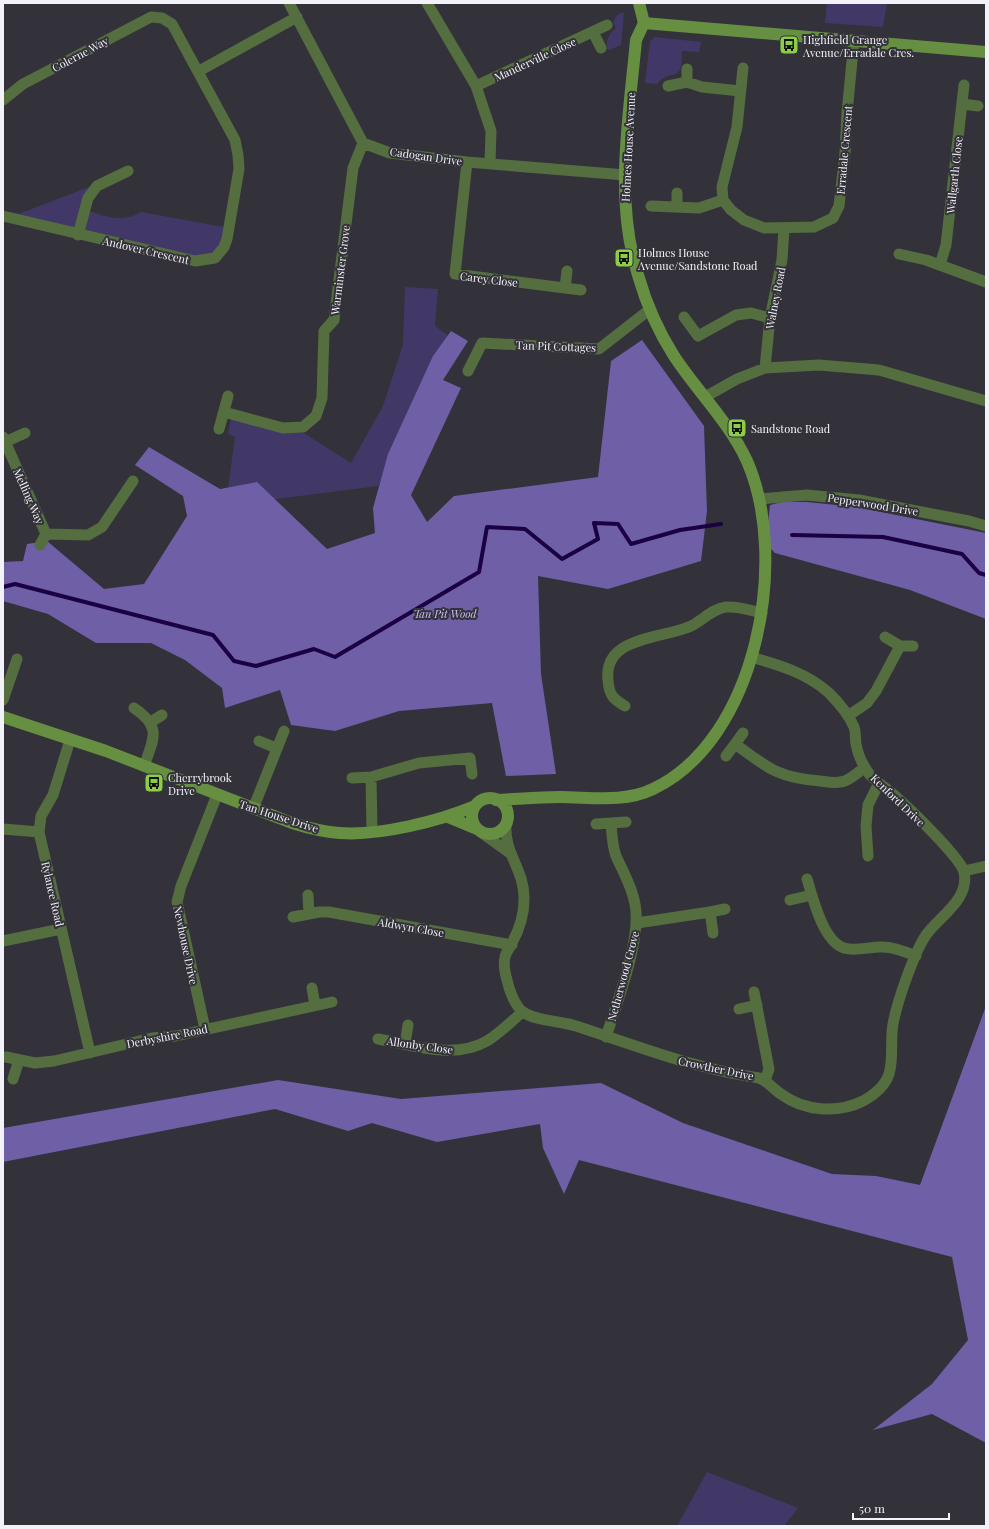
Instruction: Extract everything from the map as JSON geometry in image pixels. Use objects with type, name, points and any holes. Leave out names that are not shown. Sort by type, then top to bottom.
[{"type":"street","points":[[289,3],[363,143]]},
{"type":"street","points":[[427,3],[476,86],[491,131],[490,163]]},
{"type":"street","points":[[639,3],[644,23],[986,52]]},
{"type":"street","name":"Colerne Way","points":[[3,100],[23,84],[151,17],[162,18]]},
{"type":"street","points":[[199,71],[297,17]]},
{"type":"street","name":"Andover Crescent","points":[[3,216],[78,235],[195,261],[209,260],[215,258],[220,253],[227,239],[238,169],[238,155],[235,140],[199,71],[172,24],[162,18]]},
{"type":"street","name":"Holmes House Avenue","points":[[496,800],[563,797],[623,798],[652,790],[673,778],[693,760],[723,722],[737,695],[751,657],[762,613],[765,584],[766,544],[759,499],[747,461],[736,440],[673,354],[650,310],[628,240],[624,206],[625,175],[636,40],[644,23]]},
{"type":"street","name":"Manderville Close","points":[[476,86],[607,25]]},
{"type":"street","points":[[593,32],[601,48]]},
{"type":"street","name":"Erradale Crescent","points":[[723,200],[731,210],[753,225],[764,228],[814,227],[824,224],[833,218],[839,206],[845,153],[854,40]]},
{"type":"street","points":[[651,206],[699,208],[723,200],[722,187],[736,134],[743,68]]},
{"type":"street","points":[[687,69],[687,82]]},
{"type":"street","points":[[668,86],[687,82],[702,87],[740,91]]},
{"type":"street","name":"Wallgarth Close","points":[[940,265],[946,246],[964,85]]},
{"type":"street","points":[[962,104],[978,106]]},
{"type":"street","name":"Cadogan Drive","points":[[363,143],[390,153],[467,162],[625,175]]},
{"type":"street","name":"Warminster Grove","points":[[224,412],[283,428],[303,427],[316,416],[322,398],[324,331],[334,320],[353,168],[363,143]]},
{"type":"street","name":"Carey Close","points":[[467,162],[455,274],[582,290]]},
{"type":"street","points":[[78,235],[88,198],[97,186],[128,171]]},
{"type":"street","points":[[677,193],[677,207]]},
{"type":"street","name":"Walney Road","points":[[765,368],[770,318],[782,260],[784,228]]},
{"type":"street","points":[[900,254],[940,265],[986,282]]},
{"type":"street","points":[[565,288],[567,271]]},
{"type":"street","name":"Tan Pit Cottages","points":[[468,371],[482,343],[599,349],[650,310]]},
{"type":"street","points":[[684,317],[698,336],[736,315],[751,313],[770,318]]},
{"type":"street","points":[[705,397],[736,379],[765,368],[819,365],[879,370],[986,401]]},
{"type":"street","points":[[218,429],[228,396]]},
{"type":"street","name":"Melling Way","points":[[25,433],[4,439],[46,534],[88,535],[102,527],[133,481]]},
{"type":"street","name":"Pepperwood Drive","points":[[759,499],[807,495],[859,500],[969,521],[986,526]]},
{"type":"street","points":[[40,545],[46,534]]},
{"type":"street","points":[[625,706],[613,700],[609,691],[607,673],[612,659],[620,650],[632,644],[691,626],[716,610],[725,607],[735,607],[762,613]]},
{"type":"street","points":[[885,637],[900,646],[913,646]]},
{"type":"street","points":[[848,716],[867,703],[876,691],[900,646]]},
{"type":"street","name":"Kenford Drive","points":[[751,657],[783,666],[814,681],[830,693],[848,716],[854,727],[859,757],[871,776],[895,795],[958,861],[964,871]]},
{"type":"street","points":[[3,700],[7,676],[17,659]]},
{"type":"street","points":[[134,708],[147,717],[151,722],[153,740],[144,766]]},
{"type":"street","points":[[151,722],[162,715]]},
{"type":"street","name":"Tan House Drive","points":[[3,717],[144,766],[292,823],[324,832],[372,832],[448,817],[475,806]]},
{"type":"street","points":[[253,809],[284,731]]},
{"type":"street","points":[[726,756],[743,733]]},
{"type":"street","name":"Rylance Road","points":[[70,740],[53,795],[41,816],[39,832],[90,1053]]},
{"type":"street","points":[[259,741],[276,748]]},
{"type":"street","points":[[735,744],[771,770],[784,776],[804,780],[836,783],[844,781],[865,767]]},
{"type":"street","points":[[352,778],[371,777],[419,763],[470,758],[472,774]]},
{"type":"street","points":[[371,777],[372,832]]},
{"type":"street","points":[[868,856],[866,826],[868,805],[879,783]]},
{"type":"street","name":"Newhouse Drive","points":[[205,1029],[177,902],[181,886],[217,795]]},
{"type":"street","points":[[511,853],[480,831],[472,820],[475,806],[485,799],[496,800],[505,808],[507,822],[506,843],[511,853],[522,880],[524,899],[522,917],[512,945],[505,956],[504,967],[507,982],[516,1003],[522,1012]]},
{"type":"street","points":[[448,817],[480,831],[493,834],[503,829],[507,822],[527,799]]},
{"type":"street","points":[[596,824],[626,822]]},
{"type":"street","name":"Netherwood Grove","points":[[606,1037],[630,957],[637,923],[632,888],[616,856],[612,842],[611,823]]},
{"type":"street","points":[[3,829],[39,832]]},
{"type":"street","points":[[964,871],[986,866]]},
{"type":"street","name":"Crowther Drive","points":[[522,1012],[530,1016],[563,1023],[650,1052],[699,1066],[765,1080],[779,1094],[792,1102],[812,1108],[828,1110],[862,1101],[878,1090],[884,1084],[889,1075],[892,1062],[892,1031],[896,1012],[916,956],[928,932],[953,906],[962,892],[964,871]]},
{"type":"street","points":[[807,879],[826,931],[832,941],[843,948],[884,947],[916,956]]},
{"type":"street","points":[[308,895],[310,914]]},
{"type":"street","points":[[790,900],[812,895]]},
{"type":"street","points":[[637,923],[725,909]]},
{"type":"street","name":"Aldwyn Close","points":[[293,917],[329,912],[512,945]]},
{"type":"street","points":[[710,912],[713,933]]},
{"type":"street","points":[[3,941],[61,929]]},
{"type":"street","points":[[312,988],[316,1005]]},
{"type":"street","points":[[754,992],[769,1069],[765,1080]]},
{"type":"street","name":"Derbyshire Road","points":[[6,1057],[35,1063],[54,1061],[152,1038],[176,1036],[332,1002]]},
{"type":"street","points":[[739,1009],[757,1005]]},
{"type":"street","name":"Allonby Close","points":[[378,1039],[454,1050],[467,1049],[487,1041],[503,1030],[522,1012]]},
{"type":"street","points":[[405,1044],[408,1025]]},
{"type":"street","points":[[13,1079],[19,1060]]},
{"type":"shaded area","points":[[827,3],[887,3],[883,27],[825,23]]},
{"type":"shaded area","points":[[624,12],[621,45],[609,50],[607,49],[608,40],[616,28],[613,22],[617,15]]},
{"type":"shaded area","points":[[655,37],[701,42],[699,52],[682,51],[682,62],[676,74],[668,76],[657,84],[645,83],[650,41]]},
{"type":"shaded area","points":[[92,186],[85,210],[113,218],[127,218],[141,212],[229,228],[224,247],[195,261],[8,218]]},
{"type":"shaded area","points":[[405,287],[438,289],[435,326],[454,340],[378,486],[253,502],[227,496],[235,437],[228,434],[231,419],[282,433],[302,432],[351,463],[383,406],[403,345]]},
{"type":"shaded area","points":[[707,1472],[798,1508],[784,1526],[677,1526]]},
{"type":"green space","name":"Tan Pit Wood","points":[[451,331],[468,341],[443,380],[461,388],[411,495],[427,522],[454,496],[598,477],[611,361],[642,340],[704,426],[707,511],[701,561],[608,589],[538,576],[541,674],[556,774],[506,776],[492,703],[399,711],[335,731],[291,725],[280,690],[225,708],[222,688],[185,660],[151,643],[96,643],[48,614],[3,601],[3,562],[23,561],[27,544],[47,541],[104,589],[144,584],[187,516],[183,496],[135,465],[149,447],[220,489],[257,482],[327,549],[375,533],[373,508],[388,454],[433,356]]},
{"type":"green space","points":[[782,502],[807,502],[856,507],[986,533],[986,619],[910,590],[775,553],[766,544],[770,505]]},
{"type":"green space","points":[[986,1006],[986,1443],[932,1414],[873,1430],[932,1384],[968,1340],[952,1257],[579,1160],[564,1194],[543,1148],[540,1124],[437,1142],[372,1123],[348,1131],[275,1109],[3,1162],[3,1128],[278,1080],[401,1099],[601,1083],[683,1123],[832,1174],[876,1176],[920,1185]]},
{"type":"waterway","points":[[3,587],[15,584],[213,635],[234,661],[256,666],[314,649],[335,657],[479,572],[487,527],[525,529],[562,559],[598,539],[594,523],[618,524],[631,544],[680,530],[721,524]]},
{"type":"waterway","points":[[792,535],[883,537],[962,554],[979,573],[986,575]]},
{"type":"place","name":"Highfield Grange Avenue/Erradale Cres.","points":[[789,45]]},
{"type":"place","name":"Holmes House Avenue/Sandstone Road","points":[[624,258]]},
{"type":"place","name":"Sandstone Road","points":[[737,428]]},
{"type":"place","name":"Cherrybrook Drive","points":[[154,783]]}]
